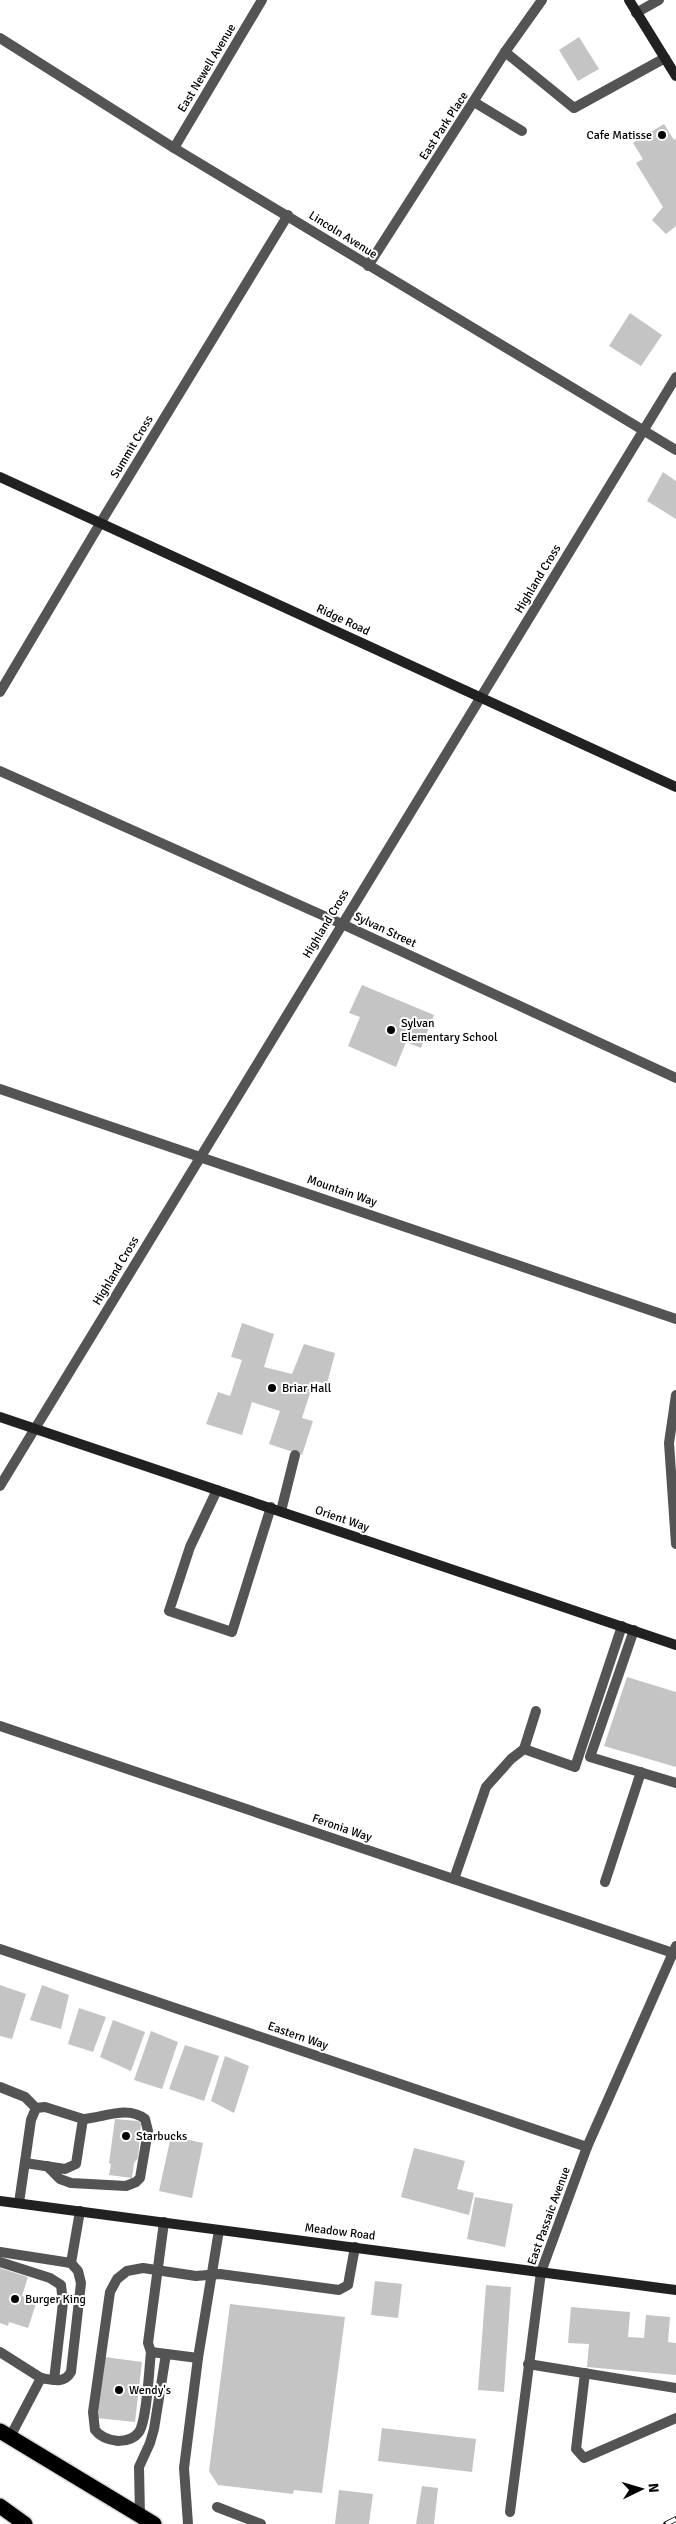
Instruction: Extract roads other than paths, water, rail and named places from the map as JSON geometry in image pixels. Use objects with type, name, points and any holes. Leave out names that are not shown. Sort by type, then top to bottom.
[{"type":"highway","points":[[5,2434],[154,2524]]},
{"type":"highway","points":[[0,2506],[25,2524]]},
{"type":"street","name":"East Newell Avenue","points":[[174,148],[262,0]]},
{"type":"street","name":"East Park Place","points":[[368,266],[505,52],[542,0]]},
{"type":"street","points":[[628,0],[676,76]]},
{"type":"street","points":[[636,13],[659,0]]},
{"type":"street","name":"Lincoln Avenue","points":[[0,38],[174,148],[676,450]]},
{"type":"street","points":[[505,52],[574,108],[665,58]]},
{"type":"street","points":[[474,102],[522,131]]},
{"type":"street","name":"Summit Cross","points":[[0,692],[100,522],[288,215]]},
{"type":"street","name":"Highland Cross","points":[[0,1486],[676,377]]},
{"type":"street","name":"Ridge Road","points":[[0,477],[676,787]]},
{"type":"street","name":"Sylvan Street","points":[[0,772],[342,924],[676,1078]]},
{"type":"street","name":"Mountain Way","points":[[0,1089],[676,1319]]},
{"type":"street","points":[[676,1395],[669,1443],[676,1544]]},
{"type":"street","name":"Orient Way","points":[[0,1417],[676,1645]]},
{"type":"street","points":[[217,1490],[190,1547],[169,1611],[232,1632],[257,1549],[276,1509],[295,1454]]},
{"type":"street","points":[[524,1749],[575,1767],[622,1626]]},
{"type":"street","points":[[634,1630],[590,1757],[676,1783]]},
{"type":"street","points":[[454,1879],[486,1787],[511,1759],[524,1749],[536,1711]]},
{"type":"street","name":"Feronia Way","points":[[0,1726],[454,1879],[675,1951]]},
{"type":"street","points":[[605,1882],[641,1772]]},
{"type":"street","name":"Eastern Way","points":[[0,1949],[587,2147]]},
{"type":"street","name":"East Passaic Avenue","points":[[510,2512],[541,2272],[587,2147],[675,1951]]},
{"type":"street","points":[[0,2088],[25,2098],[36,2108],[45,2107],[83,2119],[102,2117],[115,2112],[138,2114],[145,2119],[148,2132],[140,2178],[136,2182],[126,2186],[71,2183],[60,2179],[47,2166]]},
{"type":"street","points":[[19,2204],[31,2120],[36,2108]]},
{"type":"street","points":[[25,2163],[65,2168],[76,2164],[83,2119]]},
{"type":"street","name":"Meadow Road","points":[[0,2201],[355,2246],[676,2290]]},
{"type":"street","points":[[72,2263],[80,2211]]},
{"type":"street","points":[[164,2222],[158,2270],[148,2342],[151,2352],[143,2424],[135,2436],[124,2441],[103,2438],[95,2430],[93,2412],[106,2316],[112,2286],[116,2279],[127,2271],[143,2268],[158,2270],[196,2276],[211,2275],[339,2290],[348,2285],[355,2246]]},
{"type":"street","points":[[188,2524],[184,2482],[198,2358],[211,2275],[215,2264],[219,2230]]},
{"type":"street","points":[[0,2252],[72,2263],[78,2271],[81,2283],[71,2372],[65,2379],[41,2378],[0,2352]]},
{"type":"street","points":[[0,2262],[50,2278],[61,2285],[62,2303],[54,2380]]},
{"type":"street","points":[[151,2352],[198,2358]]},
{"type":"street","points":[[140,2516],[139,2467],[150,2443],[154,2428],[166,2354]]},
{"type":"street","points":[[528,2364],[676,2388]]},
{"type":"street","points":[[585,2373],[576,2449],[584,2458],[676,2418]]},
{"type":"street","points":[[5,2434],[41,2378]]},
{"type":"street","points":[[217,2507],[261,2524]]},
{"type":"railway","points":[[666,2524],[676,2519]]},
{"type":"place","name":"Cafe Matisse","points":[[662,135]]},
{"type":"place","name":"Sylvan Elementary School","points":[[391,1030]]},
{"type":"place","name":"Briar Hall","points":[[272,1388]]},
{"type":"place","name":"Starbucks","points":[[126,2136]]},
{"type":"place","name":"Burger King","points":[[15,2299]]},
{"type":"place","name":"Wendy's","points":[[119,2390]]}]
